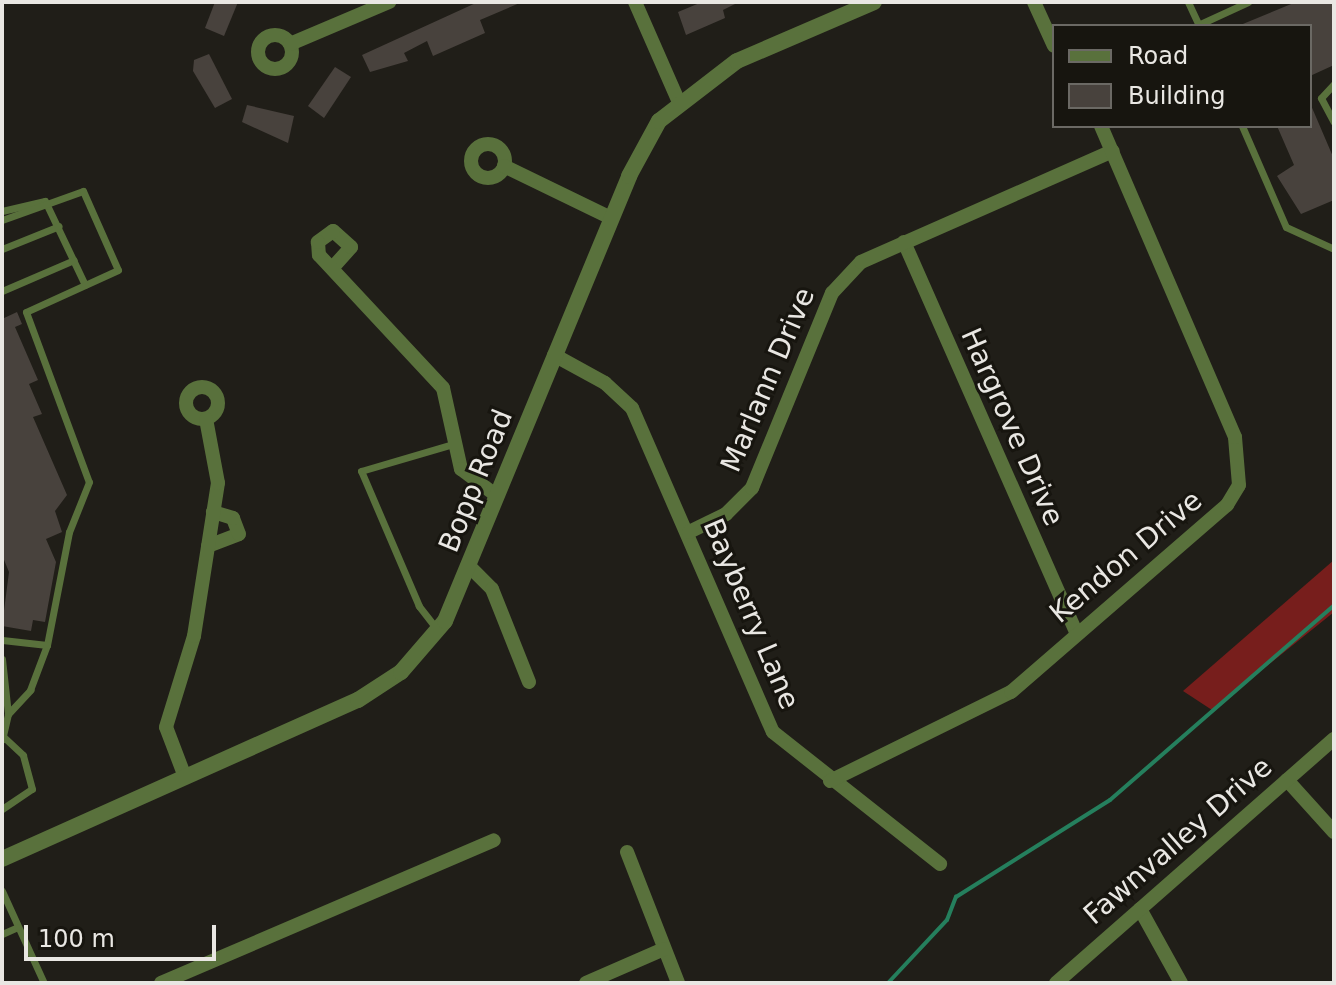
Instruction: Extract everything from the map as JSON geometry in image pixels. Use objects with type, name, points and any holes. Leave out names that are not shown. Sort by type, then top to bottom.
[{"type":"street","points":[[290,44],[389,2]]},
{"type":"street","points":[[635,2],[678,100]]},
{"type":"street","name":"Bopp Road","points":[[2,859],[358,700],[401,672],[438,630],[470,567],[554,355],[643,147],[678,100],[737,61],[874,2]]},
{"type":"street","points":[[1034,2],[1052,42]]},
{"type":"street","name":"Kendon Drive","points":[[830,781],[983,710],[1227,505],[1241,462],[1102,128]]},
{"type":"street","name":"Marlann Drive","points":[[689,532],[726,514],[752,488],[832,293],[861,262],[1113,151]]},
{"type":"street","points":[[504,166],[611,218]]},
{"type":"street","name":"Hargrove Drive","points":[[904,242],[1076,632]]},
{"type":"street","points":[[335,265],[354,294],[443,388],[461,469],[497,496]]},
{"type":"street","name":"Bayberry Lane","points":[[554,355],[626,400],[689,532],[773,732],[830,781],[940,864]]},
{"type":"street","points":[[185,777],[166,727],[194,636],[218,483],[206,419]]},
{"type":"street","points":[[208,546],[239,534],[233,518],[213,512]]},
{"type":"street","points":[[470,567],[492,589],[529,682]]},
{"type":"street","name":"Fawnvalley Drive","points":[[1056,983],[1334,739]]},
{"type":"street","points":[[1287,780],[1334,832]]},
{"type":"street","points":[[161,983],[494,840]]},
{"type":"street","points":[[627,852],[678,983]]},
{"type":"street","points":[[1140,909],[1181,983]]},
{"type":"street","points":[[586,983],[664,949]]},
{"type":"lane","points":[[1188,2],[1197,24]]},
{"type":"lane","points":[[1202,24],[1248,2]]},
{"type":"lane","points":[[1334,84],[1321,98],[1334,122]]},
{"type":"lane","points":[[1243,128],[1286,227],[1334,249]]},
{"type":"lane","points":[[2,220],[51,206],[83,191],[118,270],[26,312],[89,482],[69,532],[47,645],[30,690],[8,714]]},
{"type":"lane","points":[[2,211],[31,201],[51,206]]},
{"type":"lane","points":[[51,206],[85,285]]},
{"type":"lane","points":[[2,249],[59,226]]},
{"type":"lane","points":[[2,291],[74,260]]},
{"type":"lane","points":[[438,630],[419,606],[361,471],[456,443]]},
{"type":"lane","points":[[2,640],[47,645]]},
{"type":"lane","points":[[2,659],[8,714],[3,738],[23,755],[32,789],[2,809]]},
{"type":"lane","points":[[2,894],[44,983]]},
{"type":"lane","points":[[2,934],[18,927]]},
{"type":"shaded area","points":[[1334,560],[1334,612],[1212,710],[1183,691]]},
{"type":"building","points":[[215,2],[238,2],[224,36],[205,28]]},
{"type":"building","points":[[478,2],[522,2],[480,20],[485,33],[433,56],[427,41],[404,53],[408,61],[370,72],[362,55]]},
{"type":"building","points":[[702,2],[739,2],[723,10],[725,18],[686,35],[678,12]]},
{"type":"building","points":[[1296,2],[1334,2],[1334,65],[1312,75],[1312,24],[1243,24]]},
{"type":"building","points":[[209,54],[232,99],[215,108],[193,71],[194,60]]},
{"type":"building","points":[[335,67],[351,77],[324,118],[308,106]]},
{"type":"building","points":[[247,105],[294,116],[288,143],[242,122]]},
{"type":"building","points":[[1312,108],[1334,159],[1334,200],[1301,214],[1277,176],[1294,165],[1278,128],[1312,128]]},
{"type":"building","points":[[17,312],[22,324],[15,327],[38,380],[29,384],[42,414],[33,417],[67,495],[55,511],[62,532],[46,539],[56,562],[45,622],[33,620],[31,631],[2,626],[9,572],[2,555],[2,319]]},
{"type":"waterway","points":[[888,983],[947,920],[956,897],[1110,800],[1334,605]]}]
